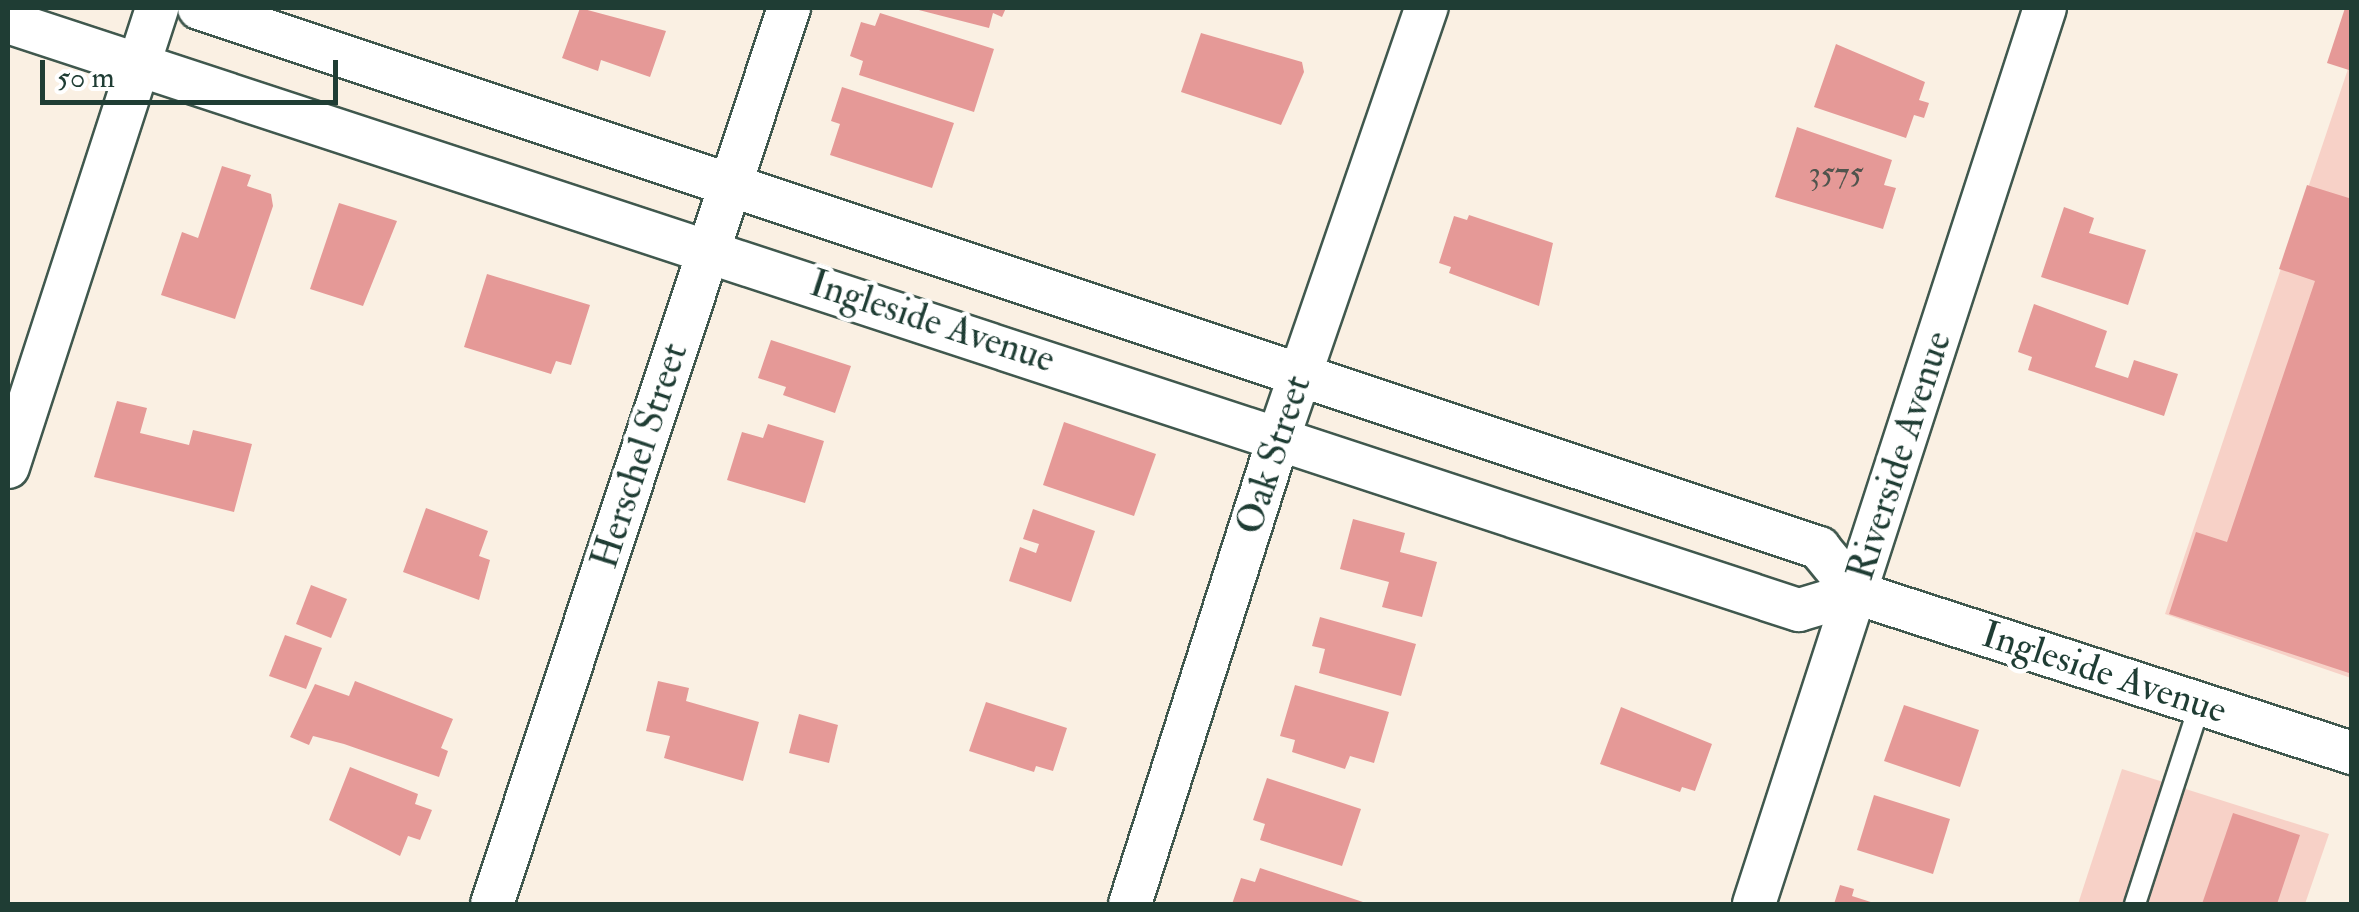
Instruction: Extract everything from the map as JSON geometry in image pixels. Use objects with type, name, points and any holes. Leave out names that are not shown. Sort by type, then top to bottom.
[{"type":"street","points":[[8,467],[134,64],[157,8]]},
{"type":"street","name":"Ingleside Avenue","points":[[200,8],[1819,548],[1856,594]]},
{"type":"street","name":"Herschel Street","points":[[492,904],[790,8]]},
{"type":"street","name":"Oak Street","points":[[1130,904],[1279,436],[1426,8]]},
{"type":"street","name":"Riverside Avenue","points":[[1754,904],[2045,8]]},
{"type":"street","name":"Ingleside Avenue","points":[[8,22],[709,248],[1799,610],[1856,594],[2352,753]]},
{"type":"lane","points":[[2135,904],[2200,704]]},
{"type":"shaded area","points":[[2351,60],[2351,678],[2165,614]]},
{"type":"shaded area","points":[[2122,769],[2329,834],[2305,904],[2078,904]]},
{"type":"building","points":[[580,8],[666,31],[650,77],[601,60],[598,71],[562,58]]},
{"type":"building","points":[[911,8],[1006,8],[1002,17],[993,13],[989,28]]},
{"type":"building","points":[[2345,8],[2352,8],[2352,71],[2327,63]]},
{"type":"building","points":[[880,13],[994,49],[974,112],[859,75],[863,61],[850,56],[861,22],[875,26]]},
{"type":"building","points":[[1201,33],[1302,62],[1304,72],[1281,125],[1181,92]]},
{"type":"building","points":[[1836,44],[1925,82],[1919,100],[1929,103],[1924,118],[1914,115],[1906,138],[1814,107]]},
{"type":"building","points":[[842,87],[954,123],[932,188],[830,155],[840,124],[831,121]]},
{"type":"building","points":[[1797,127],[1892,160],[1884,185],[1896,188],[1883,229],[1775,197]]},
{"type":"building","points":[[222,166],[251,175],[247,186],[271,194],[273,206],[235,319],[161,295],[182,232],[198,238]]},
{"type":"building","points":[[2307,185],[2352,199],[2352,674],[2169,614],[2196,532],[2227,542],[2315,281],[2279,269]]},
{"type":"building","points":[[339,203],[397,221],[363,306],[310,289]]},
{"type":"building","points":[[2064,207],[2094,218],[2089,233],[2146,250],[2128,305],[2041,277]]},
{"type":"building","points":[[1469,215],[1553,243],[1539,306],[1449,273],[1451,267],[1439,263],[1454,216],[1467,220]]},
{"type":"building","points":[[487,274],[590,305],[571,365],[556,361],[551,374],[464,347]]},
{"type":"building","points":[[2034,304],[2107,331],[2095,367],[2128,378],[2134,360],[2178,374],[2164,416],[2028,370],[2032,357],[2018,352]]},
{"type":"building","points":[[771,340],[851,366],[835,413],[783,395],[786,387],[758,378]]},
{"type":"building","points":[[117,401],[147,408],[140,433],[189,445],[193,430],[252,444],[234,512],[94,477]]},
{"type":"building","points":[[1064,422],[1156,454],[1134,516],[1043,485]]},
{"type":"building","points":[[768,424],[824,441],[805,503],[727,480],[742,432],[763,438]]},
{"type":"building","points":[[426,508],[488,531],[479,556],[490,560],[479,600],[403,572]]},
{"type":"building","points":[[1033,509],[1095,531],[1071,602],[1009,581],[1020,547],[1036,553],[1039,544],[1023,539]]},
{"type":"building","points":[[1353,519],[1405,533],[1400,552],[1437,562],[1422,617],[1382,607],[1389,582],[1340,569]]},
{"type":"building","points":[[311,585],[347,599],[331,638],[296,624]]},
{"type":"building","points":[[1320,617],[1416,644],[1401,696],[1319,673],[1325,649],[1312,646]]},
{"type":"building","points":[[285,635],[322,648],[306,689],[269,676]]},
{"type":"building","points":[[355,681],[453,719],[441,748],[448,751],[439,777],[344,744],[313,736],[309,745],[290,737],[315,684],[349,696]]},
{"type":"building","points":[[658,681],[689,688],[686,701],[759,722],[743,781],[664,758],[670,736],[646,731]]},
{"type":"building","points":[[1295,685],[1389,712],[1374,763],[1350,756],[1345,769],[1292,752],[1295,740],[1280,736]]},
{"type":"building","points":[[986,702],[1067,728],[1053,771],[1036,766],[1034,772],[969,751]]},
{"type":"building","points":[[1904,705],[1979,730],[1960,787],[1884,761]]},
{"type":"building","points":[[1621,707],[1712,744],[1695,791],[1682,787],[1680,792],[1600,764]]},
{"type":"building","points":[[799,714],[838,725],[829,763],[789,753]]},
{"type":"building","points":[[350,767],[418,794],[415,804],[432,810],[420,840],[408,836],[400,856],[329,820]]},
{"type":"building","points":[[1267,778],[1361,809],[1342,866],[1260,840],[1265,824],[1253,820]]},
{"type":"building","points":[[1874,795],[1950,819],[1933,874],[1857,850]]},
{"type":"building","points":[[2233,813],[2300,835],[2277,904],[2202,904]]},
{"type":"building","points":[[1260,868],[1369,904],[1232,904],[1241,878],[1255,882]]},
{"type":"building","points":[[1840,885],[1854,889],[1852,896],[1877,904],[1834,904]]}]
